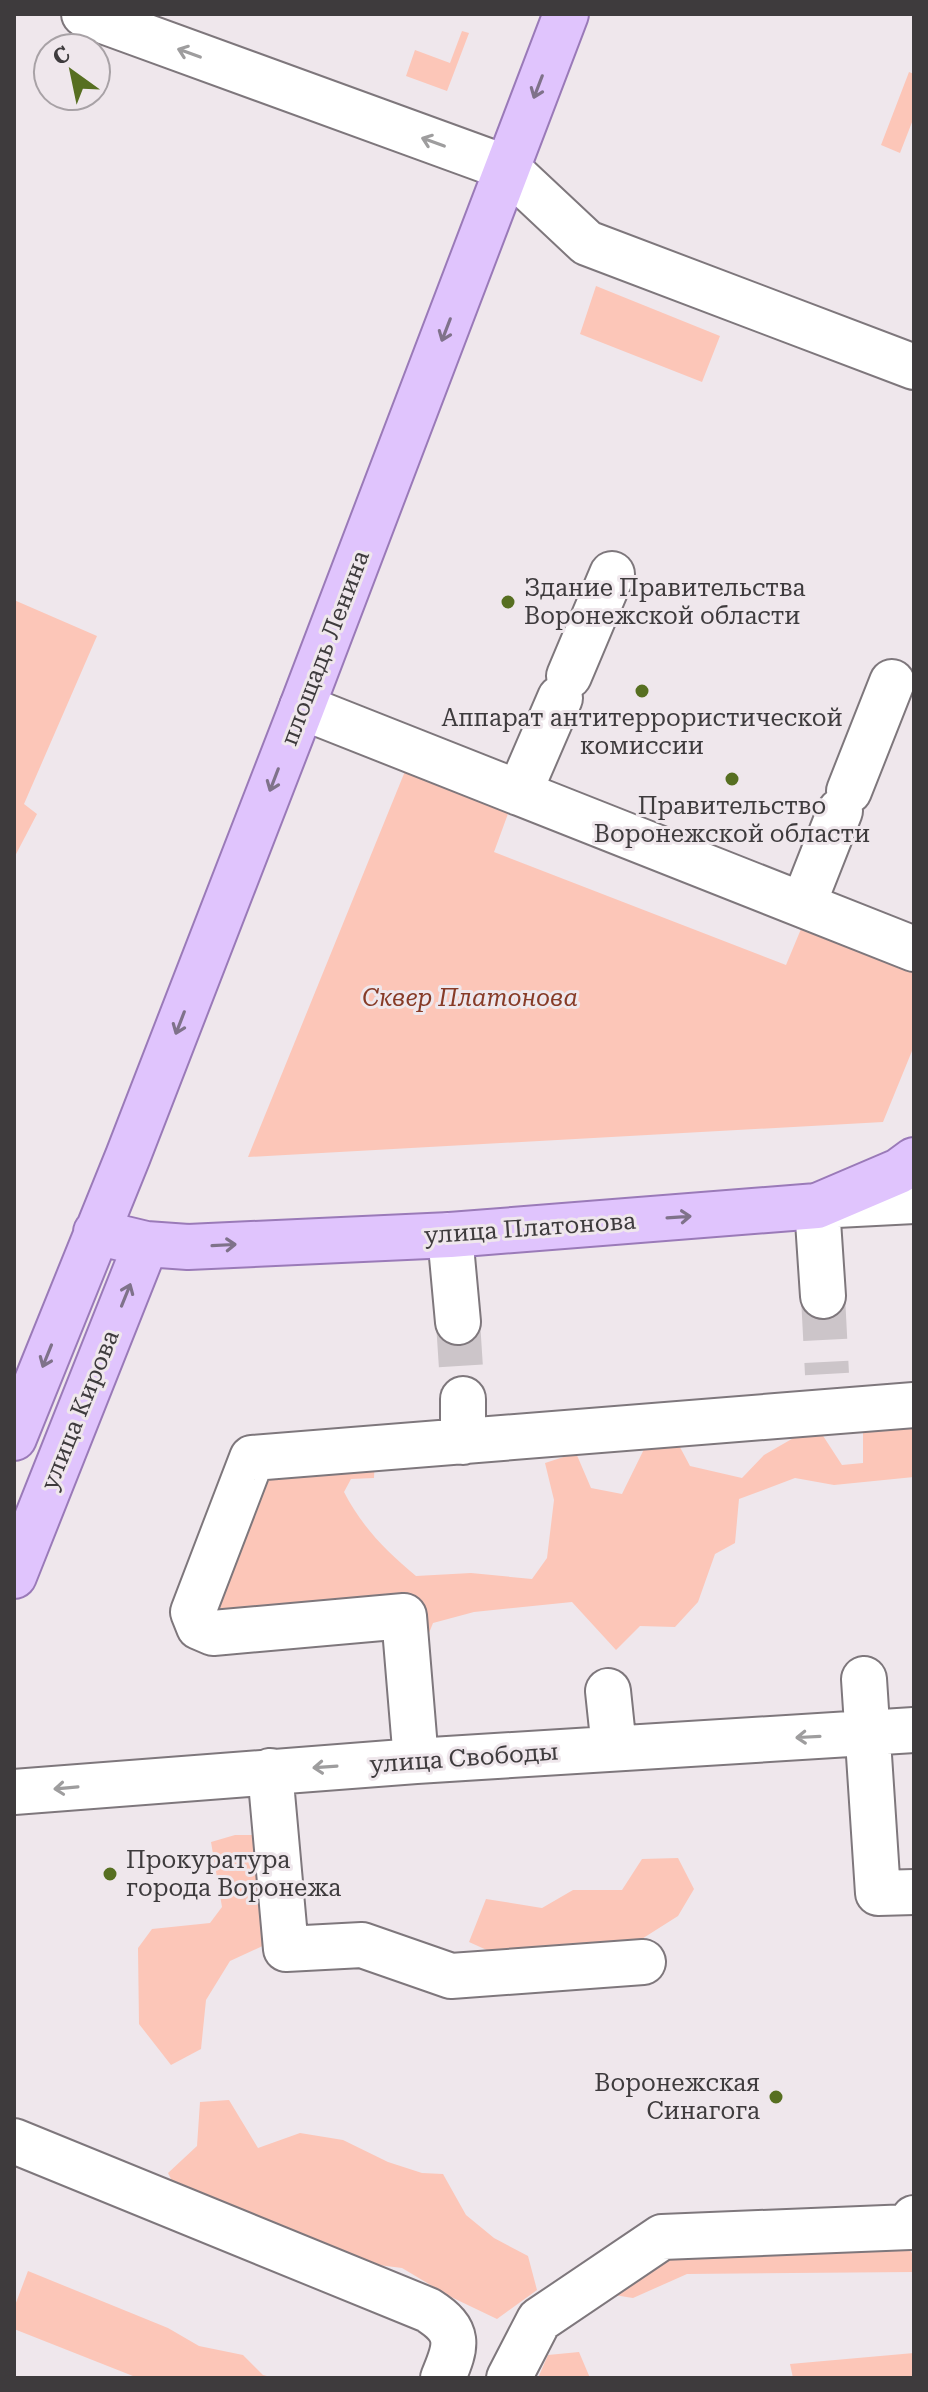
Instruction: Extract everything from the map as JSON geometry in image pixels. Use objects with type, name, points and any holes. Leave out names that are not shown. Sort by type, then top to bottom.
[{"type":"main road","name":"площадь Ленина","points":[[96,1232],[302,707],[566,14]]},
{"type":"main road","points":[[817,1206],[899,1171],[914,1160]]},
{"type":"main road","name":"улица Платонова","points":[[146,1244],[188,1247],[450,1235],[817,1206]]},
{"type":"main road","points":[[14,1438],[96,1232],[146,1244]]},
{"type":"main road","name":"улица Кирова","points":[[14,1576],[146,1244]]},
{"type":"street","points":[[84,14],[507,168],[587,243],[914,367]]},
{"type":"street","points":[[519,793],[612,574]]},
{"type":"street","points":[[803,905],[892,682]]},
{"type":"street","points":[[302,707],[914,949]]},
{"type":"street","name":"улица Платонова","points":[[817,1206],[914,1201]]},
{"type":"street","points":[[817,1206],[823,1296]]},
{"type":"street","points":[[450,1235],[458,1322]]},
{"type":"street","points":[[416,1761],[404,1616],[213,1633],[199,1627],[193,1612],[252,1458],[463,1420],[828,1393],[914,1405]]},
{"type":"street","points":[[864,1679],[878,1893],[914,1892]]},
{"type":"street","points":[[608,1691],[614,1748]]},
{"type":"street","name":"улица Свободы","points":[[14,1792],[270,1771],[914,1730]]},
{"type":"street","points":[[270,1771],[286,1949],[362,1945],[451,1976],[643,1962]]},
{"type":"street","points":[[14,2141],[428,2310],[444,2320],[453,2332],[454,2351],[443,2378]]},
{"type":"street","points":[[509,2378],[539,2320],[662,2237],[910,2227],[914,2218]]},
{"type":"green space","points":[[462,31],[469,33],[447,91],[406,76],[415,50],[450,63]]},
{"type":"green space","points":[[909,72],[914,74],[914,117],[900,153],[881,145]]},
{"type":"green space","points":[[596,286],[720,336],[702,382],[580,334]]},
{"type":"green space","points":[[14,600],[97,636],[24,804],[37,814],[14,858]]},
{"type":"green space","name":"Сквер Платонова","points":[[410,759],[513,800],[494,852],[786,965],[806,917],[914,960],[914,1046],[883,1122],[248,1157]]},
{"type":"green space","points":[[863,1420],[904,1429],[914,1428],[914,1477],[834,1485],[795,1478],[739,1499],[735,1543],[715,1554],[698,1602],[675,1627],[640,1626],[616,1650],[572,1602],[474,1612],[433,1623],[421,1653],[383,1638],[208,1612],[257,1465],[375,1455],[374,1478],[351,1479],[344,1492],[376,1538],[416,1576],[471,1573],[532,1579],[547,1558],[554,1500],[545,1463],[576,1453],[591,1488],[622,1494],[649,1439],[674,1436],[690,1466],[742,1478],[764,1455],[816,1425],[842,1465],[863,1463]]},
{"type":"green space","points":[[235,1835],[261,1835],[269,1943],[230,1961],[206,2000],[201,2049],[171,2065],[139,2024],[138,1948],[152,1929],[210,1923],[222,1907],[211,1842]]},
{"type":"green space","points":[[678,1858],[694,1889],[678,1916],[637,1942],[509,1960],[469,1942],[486,1899],[542,1908],[573,1890],[622,1890],[642,1859]]},
{"type":"green space","points":[[229,2100],[258,2148],[300,2133],[343,2140],[388,2162],[422,2173],[443,2174],[466,2215],[494,2238],[528,2256],[537,2290],[497,2319],[449,2296],[402,2268],[331,2259],[179,2195],[168,2173],[197,2146],[200,2102]]},
{"type":"green space","points":[[903,2241],[914,2256],[913,2272],[687,2274],[633,2298],[608,2294],[670,2248]]},
{"type":"green space","points":[[28,2271],[168,2328],[199,2346],[243,2355],[263,2375],[275,2378],[138,2378],[14,2329],[14,2308]]},
{"type":"green space","points":[[579,2352],[590,2378],[538,2378],[548,2355]]},
{"type":"green space","points":[[914,2353],[914,2378],[793,2378],[790,2364]]},
{"type":"tunnel","points":[[823,1296],[827,1374]]},
{"type":"tunnel","points":[[458,1322],[463,1399]]},
{"type":"place","name":"Здание Правительства Воронежской области","points":[[508,602]]},
{"type":"place","name":"Аппарат антитеррористической комиссии","points":[[642,691]]},
{"type":"place","name":"Правительство Воронежской области","points":[[732,779]]},
{"type":"place","name":"Прокуратура города Воронежа","points":[[110,1874]]},
{"type":"place","name":"Воронежская Синагога","points":[[776,2097]]}]
